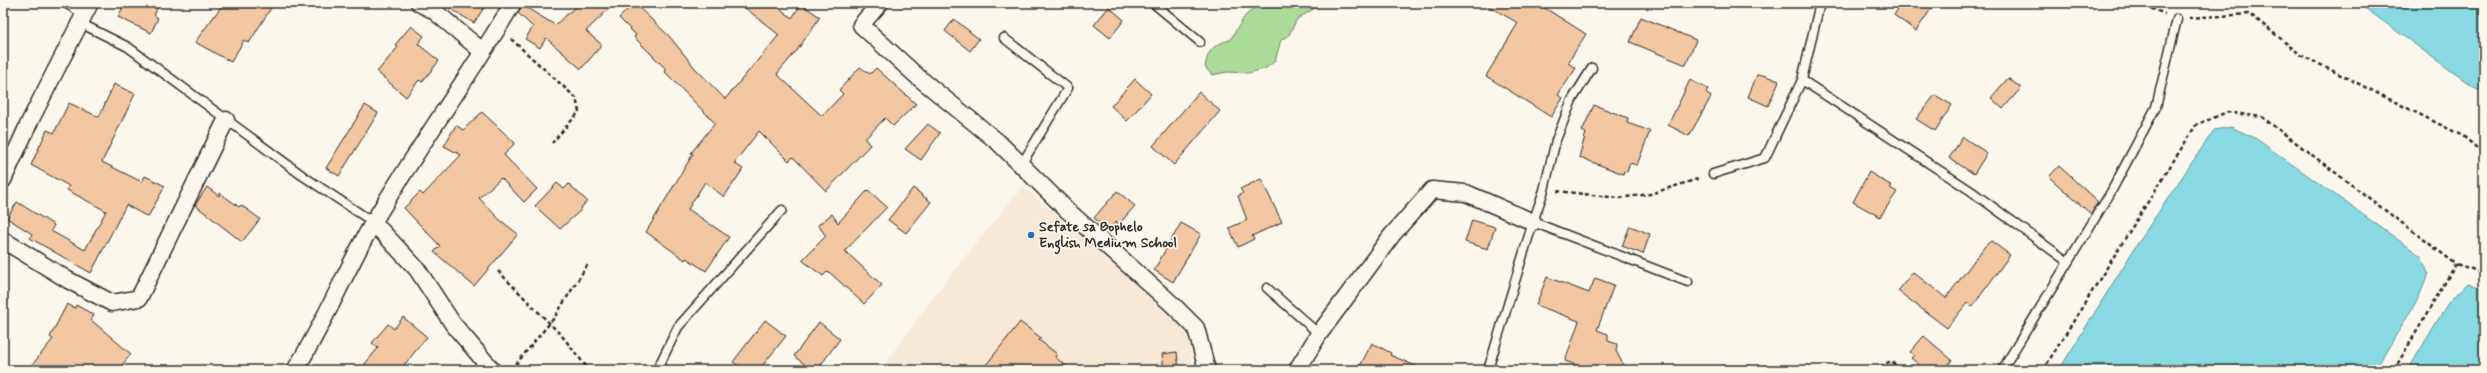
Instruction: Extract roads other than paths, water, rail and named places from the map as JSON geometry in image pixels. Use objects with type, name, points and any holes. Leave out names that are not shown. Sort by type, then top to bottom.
[{"type":"street","points":[[419,3],[433,10],[482,51]]},
{"type":"street","points":[[295,370],[309,348],[339,285],[373,222],[482,51],[499,28],[513,3]]},
{"type":"street","points":[[880,3],[861,25],[918,77],[998,142],[1067,210],[1173,305],[1196,328],[1207,370]]},
{"type":"street","points":[[3,180],[30,120],[85,13]]},
{"type":"street","points":[[3,240],[68,280],[112,303],[139,298],[226,120]]},
{"type":"street","points":[[1301,369],[1319,334],[1392,235],[1432,190],[1466,193],[1532,222]]},
{"type":"street","points":[[373,222],[417,269],[453,324],[492,370]]},
{"type":"lane","points":[[65,3],[85,13],[128,48],[303,176],[373,222]]},
{"type":"lane","points":[[1153,3],[1200,42]]},
{"type":"lane","points":[[1713,174],[1765,158],[1802,80],[1820,3]]},
{"type":"lane","points":[[2002,370],[2111,192],[2156,107],[2177,19]]},
{"type":"lane","points":[[1004,38],[1068,88],[1021,165]]},
{"type":"lane","points":[[1488,370],[1532,222],[1544,190],[1556,140],[1572,100],[1592,68]]},
{"type":"lane","points":[[1802,80],[1972,191],[2068,262]]},
{"type":"lane","points":[[657,370],[678,327],[782,210]]},
{"type":"lane","points":[[1532,222],[1688,282]]},
{"type":"lane","points":[[1267,288],[1319,334]]},
{"type":"water","points":[[2358,3],[2484,3],[2484,93],[2476,89]]},
{"type":"water","points":[[2231,127],[2255,138],[2421,256],[2428,273],[2419,297],[2375,370],[2059,370],[2141,238],[2214,130]]},
{"type":"water","points":[[2468,283],[2484,289],[2484,370],[2408,370],[2448,303]]},
{"type":"place","name":"Sefate sa Bophelo English Medium School","points":[[1031,235]]}]
